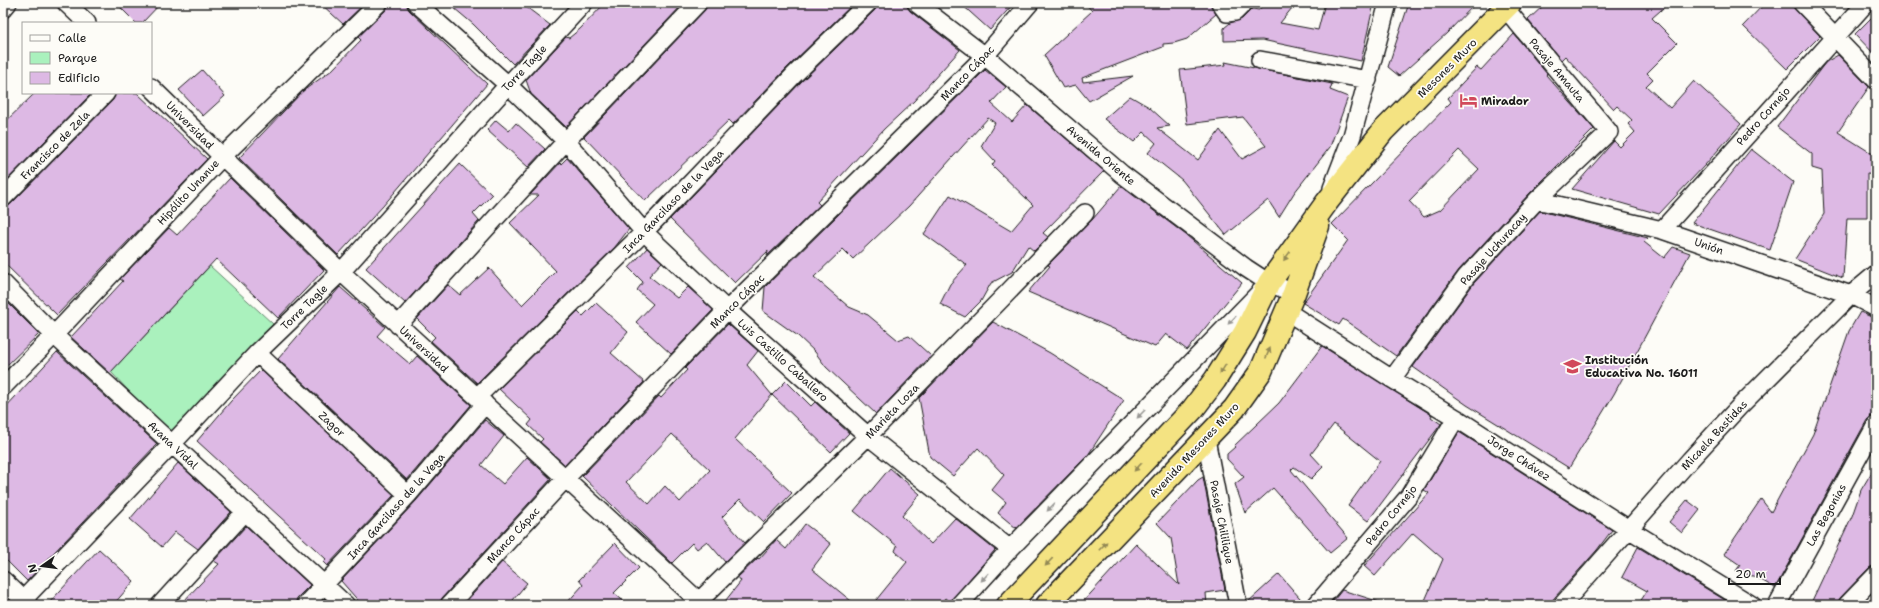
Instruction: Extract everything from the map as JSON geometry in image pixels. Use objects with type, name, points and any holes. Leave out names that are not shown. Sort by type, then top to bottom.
[{"type":"highway","name":"Mesones Muro","points":[[1008,605],[1193,409],[1215,380],[1245,332],[1269,283],[1327,202],[1383,131],[1507,5]]},
{"type":"highway","name":"Avenida Mesones Muro","points":[[1047,605],[1234,409],[1261,371],[1290,302],[1327,202]]},
{"type":"street","points":[[3,9],[8,3]]},
{"type":"street","points":[[66,3],[86,22]]},
{"type":"street","name":"Hipólito Unanue","points":[[3,387],[222,157],[379,3]]},
{"type":"street","name":"Luis Castillo Caballero","points":[[416,3],[508,85],[566,141],[644,232],[727,310],[868,436],[1010,549]]},
{"type":"street","name":"Torre Tagle","points":[[24,603],[257,353],[341,272],[508,85],[584,3]]},
{"type":"street","points":[[398,325],[566,141],[698,3]]},
{"type":"street","name":"Inca Garcilaso de la Vega","points":[[305,605],[408,495],[481,401],[794,75],[868,3]]},
{"type":"street","name":"Avenida Oriente","points":[[916,3],[985,56],[1122,174],[1246,268],[1269,283],[1290,302]]},
{"type":"street","name":"Manco Cápac","points":[[449,605],[566,478],[727,310],[985,56],[1030,3]]},
{"type":"street","points":[[1220,3],[1227,12],[1240,8]]},
{"type":"street","points":[[1327,202],[1352,136],[1388,3]]},
{"type":"street","points":[[1802,3],[1876,80]]},
{"type":"street","name":"Pedro Cornejo","points":[[1662,230],[1866,3]]},
{"type":"street","name":"Pasaje Amauta","points":[[1507,5],[1610,132]]},
{"type":"street","points":[[1260,60],[1368,80]]},
{"type":"street","name":"Universidad","points":[[152,88],[341,272],[566,478],[699,604]]},
{"type":"street","name":"Francisco de Zela","points":[[3,198],[105,94]]},
{"type":"street","name":"Pasaje Uchuracay","points":[[1392,379],[1466,277],[1537,200],[1610,132]]},
{"type":"street","name":"Unión","points":[[1537,200],[1662,230],[1851,295],[1876,308]]},
{"type":"street","name":"Marieta Loza","points":[[699,604],[868,436],[1085,213]]},
{"type":"street","name":"Micaela Bastidas","points":[[1562,605],[1630,530],[1690,460],[1739,407],[1851,295],[1876,274]]},
{"type":"street","name":"Arana Vidal","points":[[3,283],[54,335],[346,605]]},
{"type":"street","points":[[959,605],[1010,549],[1269,283]]},
{"type":"street","name":"Jorge Chávez","points":[[1290,302],[1392,379],[1456,418],[1630,530],[1752,605]]},
{"type":"street","name":"Zagor","points":[[257,353],[408,495]]},
{"type":"street","name":"Pedro Cornejo","points":[[1316,605],[1409,496],[1456,418]]},
{"type":"street","name":"Las Begonias","points":[[1776,605],[1876,425]]},
{"type":"street","name":"Pasaje Chililique","points":[[1206,439],[1238,605]]},
{"type":"street","points":[[160,605],[245,512]]},
{"type":"street","points":[[1847,605],[1876,575]]},
{"type":"street","points":[[3,580],[24,603]]},
{"type":"green space","points":[[210,266],[273,324],[170,435],[111,372]]},
{"type":"building","points":[[116,3],[161,3],[143,22],[135,22]]},
{"type":"building","points":[[320,3],[365,3],[343,24]]},
{"type":"building","points":[[389,3],[406,3],[409,10],[487,84],[383,206],[338,255],[239,158],[303,91],[332,70],[361,40],[358,37],[386,10]]},
{"type":"building","points":[[448,3],[521,3],[550,25],[513,64],[473,24]]},
{"type":"building","points":[[605,3],[684,3],[566,127],[531,94],[526,80],[566,37],[569,38],[580,29]]},
{"type":"building","points":[[708,3],[854,3],[787,68],[733,124],[729,120],[645,201],[584,137],[705,10]]},
{"type":"building","points":[[878,3],[906,4],[910,11],[960,50],[914,101],[884,129],[817,202],[820,205],[767,256],[768,251],[735,283],[670,219],[801,82],[875,10]]},
{"type":"building","points":[[960,3],[1014,3],[990,30]]},
{"type":"building","points":[[1085,3],[1210,3],[1216,14],[1187,39],[1174,43],[1163,44],[1163,47],[1082,78],[1083,82],[1133,76],[1089,101],[1076,85],[1063,88],[1044,55],[1092,11]]},
{"type":"building","points":[[1264,3],[1296,3],[1280,23],[1318,30],[1325,3],[1374,3],[1361,61],[1262,40],[1224,41],[1224,28],[1230,23],[1242,19],[1252,9],[1259,10]]},
{"type":"building","points":[[1409,3],[1476,3],[1447,33],[1399,76],[1388,67]]},
{"type":"building","points":[[1546,3],[1669,3],[1652,18],[1677,43],[1647,73],[1653,79],[1646,86],[1670,108],[1694,81],[1741,124],[1659,214],[1572,189],[1614,141],[1620,147],[1635,132],[1628,124],[1632,120],[1617,106],[1614,109],[1565,56],[1561,60],[1528,20]]},
{"type":"building","points":[[1765,3],[1789,3],[1820,36],[1787,69],[1743,26]]},
{"type":"building","points":[[1876,13],[1876,56],[1855,34]]},
{"type":"building","points":[[1514,34],[1547,74],[1546,75],[1594,129],[1530,193],[1459,270],[1396,356],[1343,319],[1339,325],[1303,303],[1348,240],[1332,224],[1451,102],[1448,98],[1477,67],[1481,70]],"holes":[[[1459,150],[1479,169],[1440,210],[1424,217],[1409,201]]]},
{"type":"building","points":[[1838,55],[1869,87],[1838,132],[1876,156],[1876,175],[1867,174],[1867,218],[1847,218],[1843,278],[1795,259],[1824,214],[1822,171],[1812,168],[1812,154],[1777,127],[1826,62]]},
{"type":"building","points":[[1225,62],[1332,84],[1330,90],[1348,97],[1330,147],[1294,193],[1279,217],[1268,200],[1226,235],[1182,180],[1148,153],[1156,143],[1144,132],[1134,142],[1104,119],[1130,96],[1149,107],[1170,126],[1157,128],[1198,160],[1220,130],[1242,159],[1266,146],[1243,117],[1187,124],[1180,70],[1226,65]]},
{"type":"building","points":[[202,70],[225,96],[203,116],[179,90]]},
{"type":"building","points":[[985,70],[1006,87],[991,103],[1012,122],[1027,105],[1104,171],[1043,233],[1048,237],[1034,251],[1028,246],[1012,272],[991,283],[981,301],[965,317],[940,304],[950,284],[967,265],[924,234],[950,195],[1011,231],[1033,205],[992,165],[995,161],[981,146],[995,123],[988,118],[909,206],[853,259],[843,249],[814,277],[849,307],[868,315],[898,340],[909,336],[931,356],[876,414],[826,367],[815,352],[798,336],[763,311],[765,287]]},
{"type":"building","points":[[34,94],[91,94],[3,184],[3,124]]},
{"type":"building","points":[[116,94],[138,94],[207,159],[57,315],[3,262],[3,208],[10,205],[113,100]]},
{"type":"building","points":[[496,120],[509,131],[516,123],[545,149],[528,167],[487,130]]},
{"type":"building","points":[[1751,149],[1793,182],[1770,250],[1692,223]]},
{"type":"building","points":[[567,158],[629,229],[615,247],[477,383],[431,341],[435,337],[417,319],[448,285],[460,295],[489,268],[522,305],[556,271],[510,223],[539,195],[530,195],[560,163],[561,164]]},
{"type":"building","points":[[460,164],[492,195],[473,214],[479,221],[405,303],[366,268]]},
{"type":"building","points":[[230,178],[324,270],[278,318],[216,259],[110,373],[71,337],[123,281],[120,279],[169,228],[177,235]]},
{"type":"building","points":[[1121,186],[1186,235],[1242,283],[1187,350],[1166,334],[1155,347],[1028,292],[1050,266],[1048,265],[1092,220]]},
{"type":"building","points":[[1540,211],[1648,238],[1644,242],[1664,258],[1673,247],[1690,253],[1614,394],[1569,468],[1467,405],[1413,367],[1474,283]]},
{"type":"building","points":[[647,248],[662,262],[649,276],[677,298],[688,287],[713,310],[671,354],[636,322],[653,304],[637,290],[643,282],[629,268]]},
{"type":"building","points":[[340,287],[385,327],[377,336],[410,364],[417,356],[471,405],[407,480],[278,359]]},
{"type":"building","points":[[3,298],[39,334],[3,369]]},
{"type":"building","points":[[596,303],[628,332],[611,353],[644,382],[565,465],[540,442],[543,439],[528,425],[532,420],[499,389],[578,311],[583,316]]},
{"type":"building","points":[[1860,312],[1876,319],[1876,415],[1871,416],[1867,420],[1775,588],[1756,577],[1736,571],[1740,565],[1724,554],[1761,499],[1771,512],[1813,434],[1849,331]]},
{"type":"building","points":[[993,322],[1050,353],[1124,400],[1088,455],[1016,528],[998,513],[1006,502],[992,490],[1004,475],[978,448],[953,476],[930,457],[919,398]]},
{"type":"building","points":[[728,324],[758,351],[747,365],[772,395],[735,439],[792,493],[764,522],[740,499],[722,517],[745,543],[725,562],[707,541],[697,549],[692,543],[672,563],[582,476],[659,396],[661,398],[687,370],[685,368]],"holes":[[[672,434],[710,470],[680,502],[665,486],[649,504],[626,482]]]},
{"type":"building","points":[[1322,346],[1432,415],[1431,417],[1441,424],[1368,521],[1348,506],[1380,461],[1334,424],[1311,454],[1323,467],[1311,479],[1294,467],[1291,470],[1348,538],[1330,553],[1273,488],[1245,513],[1235,484],[1244,477],[1227,459],[1227,454],[1235,447],[1234,446],[1279,403]]},
{"type":"building","points":[[57,352],[157,444],[27,581],[3,557],[3,410]]},
{"type":"building","points":[[261,370],[394,495],[327,566],[323,562],[326,559],[197,441],[231,401]]},
{"type":"building","points":[[786,381],[811,406],[815,402],[849,433],[831,452],[772,395]]},
{"type":"building","points":[[485,420],[504,436],[481,465],[503,484],[527,457],[551,479],[442,598],[439,605],[362,605],[341,581],[416,501]]},
{"type":"building","points":[[1459,432],[1612,530],[1597,550],[1548,605],[1423,605],[1443,559],[1413,533],[1375,576],[1364,566],[1429,493],[1424,490]]},
{"type":"building","points":[[178,463],[231,512],[198,549],[175,532],[162,547],[130,519]]},
{"type":"building","points":[[1876,465],[1876,565],[1869,568],[1840,598],[1837,605],[1810,605],[1852,516],[1861,490]]},
{"type":"building","points":[[890,468],[920,494],[902,516],[931,544],[955,518],[995,550],[950,602],[945,598],[939,605],[872,605],[907,562],[895,551],[897,546],[854,511]]},
{"type":"building","points":[[1203,477],[1225,590],[1206,593],[1207,605],[1080,605],[1136,544],[1179,585],[1171,538],[1157,523],[1198,480]]},
{"type":"building","points":[[1687,500],[1700,510],[1682,533],[1669,522]]},
{"type":"building","points":[[805,524],[831,544],[812,569],[856,605],[722,605],[741,581],[738,577],[758,558],[759,559],[776,540],[786,549]]},
{"type":"building","points":[[246,526],[310,585],[297,598],[295,605],[180,605],[219,564],[214,561]]},
{"type":"building","points":[[615,543],[639,568],[614,593],[628,605],[565,605],[583,585],[579,580]]},
{"type":"building","points":[[1638,547],[1733,605],[1638,605],[1647,591],[1622,577]]},
{"type":"building","points":[[99,549],[134,581],[113,605],[47,605]]},
{"type":"building","points":[[502,562],[527,583],[509,605],[463,605]]},
{"type":"building","points":[[1279,574],[1306,605],[1248,605],[1248,602]]},
{"type":"building","points":[[1342,590],[1380,602],[1380,605],[1330,605]]},
{"type":"building","points":[[325,599],[331,605],[319,605]]},
{"type":"place","name":"Mirador","points":[[1468,101]]},
{"type":"place","name":"Institución Educativa No. 16011","points":[[1572,366]]}]
